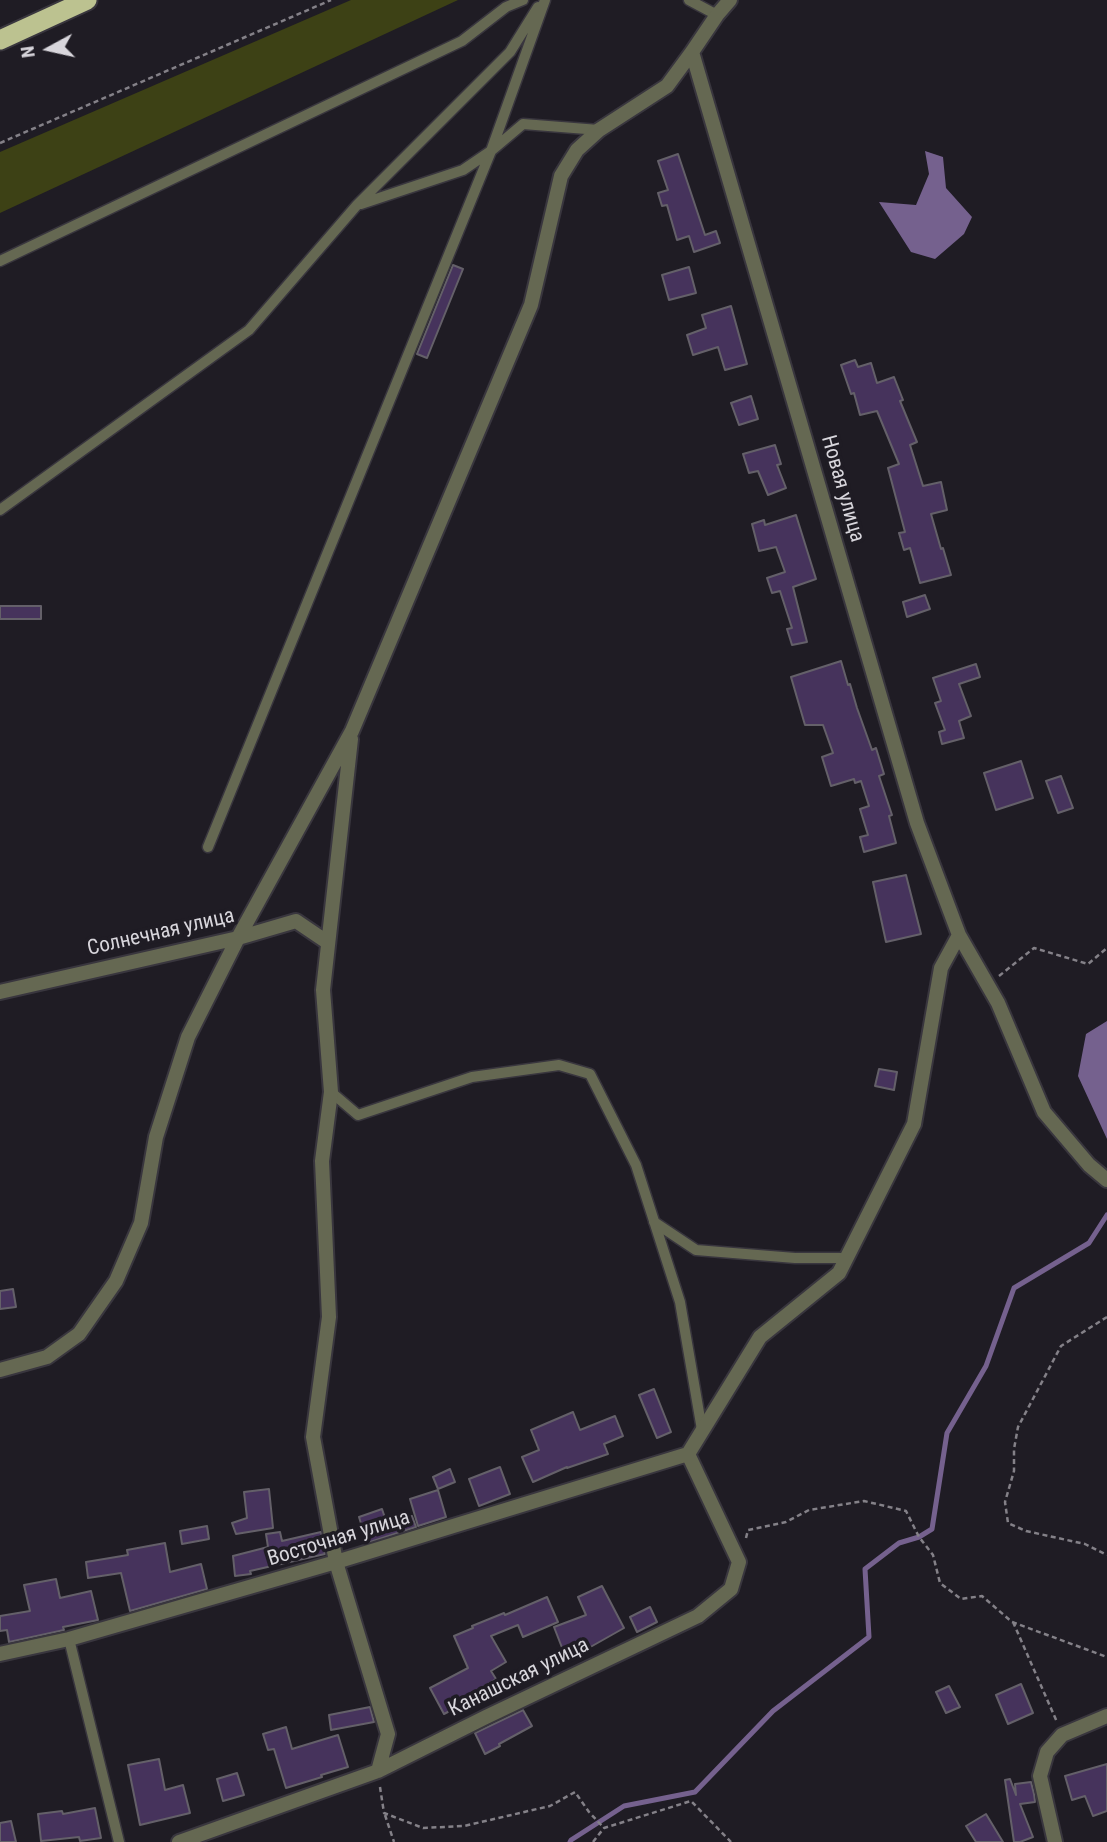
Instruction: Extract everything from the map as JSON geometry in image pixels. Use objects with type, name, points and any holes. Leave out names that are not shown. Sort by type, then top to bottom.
[{"type":"highway","points":[[0,40],[87,0]]},
{"type":"street","points":[[6,1368],[47,1357],[79,1334],[116,1281],[141,1223],[156,1137],[188,1037],[238,938],[352,731],[531,305],[561,176],[577,150],[599,130],[667,86],[730,0]]},
{"type":"street","name":"Новая улица","points":[[692,52],[917,823],[959,934],[998,1003],[1044,1112],[1088,1165],[1107,1180]]},
{"type":"street","points":[[352,731],[323,990],[331,1092],[322,1161],[329,1317],[313,1437],[336,1562],[388,1734],[378,1771]]},
{"type":"street","name":"Солнечная улица","points":[[0,992],[238,938],[296,922],[327,942]]},
{"type":"street","points":[[739,1562],[688,1454],[760,1337],[839,1273],[847,1258],[914,1124],[941,968],[959,934]]},
{"type":"street","name":"Восточная улица","points":[[0,1654],[69,1639],[336,1562],[688,1454]]},
{"type":"street","name":"Канашская улица","points":[[179,1842],[378,1771],[698,1616],[731,1589],[739,1562]]},
{"type":"street","points":[[1055,1842],[1040,1776],[1047,1752],[1062,1735],[1107,1716]]},
{"type":"lane","points":[[0,261],[462,41],[506,7],[523,0]]},
{"type":"lane","points":[[208,847],[491,151],[544,0]]},
{"type":"lane","points":[[0,510],[249,330],[357,205],[510,52],[544,0]]},
{"type":"lane","points":[[689,0],[717,15]]},
{"type":"lane","points":[[357,205],[463,170],[523,124],[599,130]]},
{"type":"lane","points":[[331,1092],[358,1115],[472,1077],[559,1065],[590,1074],[636,1165],[680,1302],[702,1431]]},
{"type":"lane","points":[[654,1222],[696,1250],[781,1257],[847,1258]]},
{"type":"lane","points":[[69,1639],[119,1842]]},
{"type":"path","points":[[0,143],[331,0]]},
{"type":"path","points":[[988,985],[1034,948],[1088,964],[1107,948]]},
{"type":"path","points":[[1107,1317],[1061,1346],[1018,1427],[1014,1472],[1005,1502],[1008,1523],[1026,1531],[1085,1544],[1107,1555]]},
{"type":"path","points":[[739,1562],[748,1530],[786,1522],[809,1510],[864,1501],[906,1511],[919,1537],[933,1555],[940,1583],[961,1600],[982,1597],[1012,1622],[1107,1657]]},
{"type":"path","points":[[1012,1622],[1062,1735]]},
{"type":"path","points":[[378,1771],[384,1813],[394,1842]]},
{"type":"path","points":[[384,1813],[423,1828],[464,1826],[551,1806],[575,1792],[604,1828]]},
{"type":"path","points":[[593,1842],[604,1828],[691,1801],[731,1842]]},
{"type":"green space","points":[[351,0],[458,0],[0,213],[0,152]]},
{"type":"shaded area","points":[[925,151],[943,157],[946,188],[972,217],[964,234],[935,259],[911,252],[879,202],[916,205],[929,174]]},
{"type":"shaded area","points":[[1107,1021],[1107,1139],[1078,1076],[1086,1034]]},
{"type":"building","points":[[678,154],[705,235],[716,231],[720,243],[694,252],[689,236],[677,240],[667,205],[662,206],[658,193],[668,190],[658,161]]},
{"type":"building","points":[[453,265],[463,269],[427,358],[417,354]]},
{"type":"building","points":[[689,267],[696,293],[669,300],[662,275]]},
{"type":"building","points":[[731,306],[747,364],[725,370],[718,347],[693,355],[687,335],[706,328],[702,315]]},
{"type":"building","points":[[855,360],[858,367],[871,363],[877,383],[894,377],[903,400],[900,401],[917,442],[910,445],[923,486],[941,482],[947,510],[931,514],[951,575],[920,583],[910,548],[904,550],[899,533],[905,532],[888,468],[899,464],[877,411],[860,415],[854,393],[851,394],[841,365]]},
{"type":"building","points":[[751,396],[758,419],[739,425],[731,403]]},
{"type":"building","points":[[775,445],[781,464],[777,465],[786,488],[768,495],[758,471],[749,473],[743,454]]},
{"type":"building","points":[[796,515],[816,579],[793,587],[807,642],[792,645],[787,629],[792,628],[780,591],[772,593],[767,578],[785,572],[776,547],[759,551],[752,524],[764,520],[765,525]]},
{"type":"building","points":[[925,595],[930,609],[907,617],[903,602]]},
{"type":"building","points":[[0,606],[41,606],[41,619],[0,619]]},
{"type":"building","points":[[841,661],[872,750],[876,748],[884,774],[879,776],[892,815],[889,816],[896,843],[864,852],[860,837],[868,835],[860,809],[869,806],[861,781],[855,783],[854,779],[831,786],[822,757],[833,753],[823,725],[805,725],[791,677]]},
{"type":"building","points":[[976,664],[980,677],[959,684],[971,716],[959,721],[964,738],[942,744],[939,732],[945,730],[935,703],[941,701],[933,678]]},
{"type":"building","points":[[1021,761],[1033,798],[996,810],[984,773]]},
{"type":"building","points":[[1061,776],[1073,808],[1058,813],[1046,781]]},
{"type":"building","points":[[906,875],[921,934],[886,942],[873,882]]},
{"type":"building","points":[[879,1069],[897,1072],[894,1090],[875,1086]]},
{"type":"building","points":[[13,1289],[16,1307],[0,1309],[0,1291]]},
{"type":"building","points":[[654,1389],[671,1432],[657,1438],[639,1395]]},
{"type":"building","points":[[573,1412],[580,1430],[615,1416],[623,1436],[604,1444],[608,1454],[567,1467],[533,1482],[522,1457],[539,1450],[531,1430]]},
{"type":"building","points":[[500,1467],[510,1494],[479,1506],[469,1479]]},
{"type":"building","points":[[450,1469],[455,1482],[438,1489],[433,1477]]},
{"type":"building","points":[[269,1489],[273,1528],[236,1534],[232,1523],[247,1518],[244,1492]]},
{"type":"building","points":[[438,1490],[446,1517],[418,1526],[410,1499]]},
{"type":"building","points":[[382,1509],[387,1524],[412,1516],[416,1527],[367,1543],[359,1517]]},
{"type":"building","points":[[207,1526],[209,1539],[182,1544],[180,1531]]},
{"type":"building","points":[[280,1532],[282,1541],[321,1532],[325,1554],[235,1576],[233,1556],[268,1547],[266,1534]]},
{"type":"building","points":[[165,1543],[170,1572],[201,1564],[207,1589],[130,1611],[121,1573],[88,1578],[86,1562],[128,1555],[127,1550]]},
{"type":"building","points":[[56,1579],[60,1598],[91,1591],[98,1620],[9,1642],[7,1630],[0,1631],[0,1616],[30,1611],[24,1585]]},
{"type":"building","points":[[602,1586],[624,1628],[566,1658],[554,1627],[586,1615],[578,1597]]},
{"type":"building","points":[[547,1597],[558,1622],[523,1637],[518,1625],[491,1636],[506,1662],[491,1671],[496,1679],[465,1698],[467,1702],[444,1714],[430,1688],[468,1668],[454,1636],[473,1628],[472,1626]]},
{"type":"building","points":[[650,1607],[657,1622],[637,1632],[630,1617]]},
{"type":"building","points":[[1021,1684],[1033,1713],[1008,1724],[996,1695]]},
{"type":"building","points":[[949,1686],[960,1707],[946,1713],[936,1692]]},
{"type":"building","points":[[370,1707],[374,1722],[331,1730],[329,1715]]},
{"type":"building","points":[[523,1710],[532,1726],[485,1754],[475,1733]]},
{"type":"building","points":[[286,1727],[292,1749],[338,1735],[348,1767],[286,1788],[274,1749],[268,1750],[263,1734]]},
{"type":"building","points":[[159,1759],[165,1790],[183,1785],[190,1813],[140,1825],[128,1765]]},
{"type":"building","points":[[1107,1764],[1107,1811],[1093,1816],[1085,1796],[1072,1800],[1065,1776]]},
{"type":"building","points":[[237,1773],[244,1795],[223,1801],[217,1779]]},
{"type":"building","points":[[1010,1779],[1016,1795],[1015,1784],[1031,1782],[1034,1794],[1035,1802],[1020,1804],[1033,1837],[1020,1842],[1014,1842],[1005,1780]]},
{"type":"building","points":[[95,1808],[101,1838],[41,1841],[38,1814],[62,1811],[63,1814]]},
{"type":"building","points":[[986,1814],[1003,1842],[976,1842],[966,1826]]},
{"type":"building","points":[[11,1821],[16,1842],[0,1842],[0,1823]]},
{"type":"waterway","points":[[570,1842],[624,1806],[695,1792],[773,1711],[869,1637],[865,1569],[899,1543],[919,1537],[932,1529],[947,1433],[986,1366],[1014,1288],[1089,1243],[1107,1215]]}]
